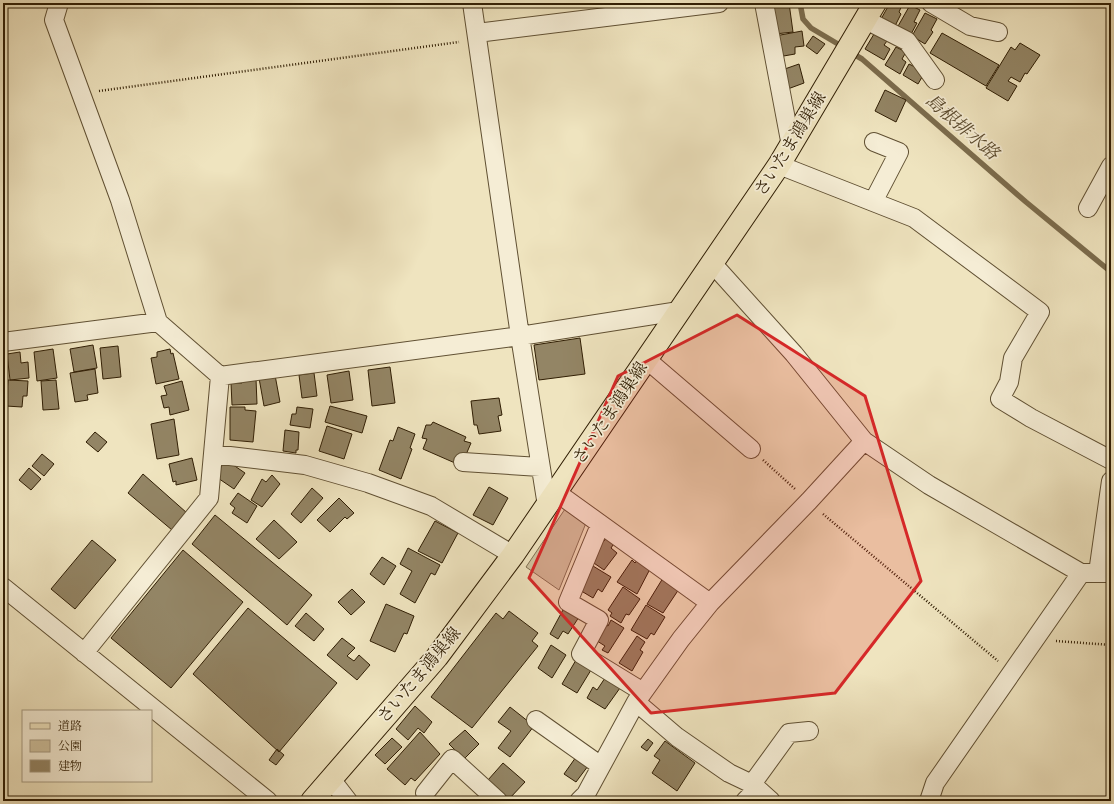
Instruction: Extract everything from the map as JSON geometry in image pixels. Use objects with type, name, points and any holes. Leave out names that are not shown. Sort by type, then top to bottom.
[{"type":"main road","name":"さいたま鴻巣線","points":[[312,801],[437,657],[513,555],[779,165],[870,11]]},
{"type":"street","points":[[59,3],[54,20],[120,200],[158,322],[220,376],[520,336],[679,311]]},
{"type":"street","points":[[472,3],[540,468],[552,499],[600,525],[710,603]]},
{"type":"street","points":[[477,33],[719,3]]},
{"type":"street","points":[[764,3],[791,146]]},
{"type":"street","points":[[931,3],[970,26],[998,32]]},
{"type":"street","points":[[870,11],[907,41],[935,80]]},
{"type":"street","points":[[873,202],[899,152],[874,142]]},
{"type":"street","points":[[779,165],[914,218],[1040,312],[1013,358],[1009,382],[1000,399],[1031,418],[1111,460]]},
{"type":"street","points":[[1088,208],[1111,166]]},
{"type":"street","points":[[712,263],[794,354],[864,440],[929,485],[1097,573]]},
{"type":"street","points":[[3,342],[158,322]]},
{"type":"street","points":[[646,359],[751,449]]},
{"type":"street","points":[[84,652],[210,498],[220,376]]},
{"type":"street","points":[[579,801],[586,794],[640,697],[681,639],[710,603],[809,501],[864,440]]},
{"type":"street","points":[[213,454],[305,465],[368,483],[431,506],[513,555]]},
{"type":"street","points":[[463,462],[540,468]]},
{"type":"street","points":[[929,801],[935,784],[1035,639],[1097,573],[1111,481]]},
{"type":"street","points":[[600,525],[568,602],[599,620],[581,654],[640,697],[677,737],[752,791],[771,801]]},
{"type":"street","points":[[3,587],[268,801]]},
{"type":"street","points":[[536,720],[601,766]]},
{"type":"street","points":[[752,791],[789,733],[809,731]]},
{"type":"street","points":[[425,792],[452,759],[498,801]]},
{"type":"street","points":[[331,779],[348,801]]},
{"type":"path","points":[[81,94],[471,40],[477,33]]},
{"type":"path","points":[[751,449],[809,501],[1012,673]]},
{"type":"path","points":[[1035,639],[1111,645]]},
{"type":"highlighted area","points":[[737,315],[865,396],[921,581],[835,693],[651,713],[529,578],[618,376]]},
{"type":"green space","points":[[565,509],[586,523],[559,590],[526,567]]},
{"type":"building","points":[[771,3],[789,3],[793,32],[775,34]]},
{"type":"building","points":[[890,3],[903,3],[899,12],[901,14],[895,26],[881,19]]},
{"type":"building","points":[[910,5],[920,10],[914,22],[917,23],[910,36],[897,28]]},
{"type":"building","points":[[925,13],[937,19],[931,30],[933,32],[925,44],[912,36]]},
{"type":"building","points":[[802,31],[804,46],[795,47],[795,54],[778,57],[775,36]]},
{"type":"building","points":[[942,33],[999,65],[986,86],[930,53]]},
{"type":"building","points":[[874,34],[887,41],[884,45],[890,49],[884,60],[865,49]]},
{"type":"building","points":[[813,36],[825,44],[817,54],[806,46]]},
{"type":"building","points":[[1020,43],[1040,55],[1027,74],[1025,73],[1020,82],[1011,77],[1008,81],[1017,86],[1008,101],[986,88],[1011,47],[1015,50]]},
{"type":"building","points":[[896,47],[906,52],[902,59],[906,62],[900,74],[885,65]]},
{"type":"building","points":[[799,64],[804,83],[785,90],[779,71]]},
{"type":"building","points":[[909,64],[925,72],[918,84],[903,75]]},
{"type":"building","points":[[885,90],[906,100],[896,122],[875,111]]},
{"type":"building","points":[[580,338],[585,374],[539,380],[534,345]]},
{"type":"building","points":[[93,345],[97,368],[74,372],[70,349]]},
{"type":"building","points":[[118,346],[121,377],[103,379],[100,348]]},
{"type":"building","points":[[53,349],[57,378],[37,381],[34,352]]},
{"type":"building","points":[[170,349],[171,354],[173,353],[179,379],[156,384],[151,358],[157,357],[157,352]]},
{"type":"building","points":[[20,352],[21,363],[28,362],[29,378],[10,380],[7,354]]},
{"type":"building","points":[[390,367],[395,403],[372,406],[368,370]]},
{"type":"building","points":[[95,369],[98,393],[87,395],[88,400],[75,402],[70,373]]},
{"type":"building","points":[[349,371],[353,400],[331,403],[327,375]]},
{"type":"building","points":[[314,373],[317,396],[302,398],[299,375]]},
{"type":"building","points":[[275,375],[280,402],[264,406],[259,378]]},
{"type":"building","points":[[256,379],[257,404],[232,405],[231,383],[242,383],[242,380]]},
{"type":"building","points":[[8,380],[28,381],[27,396],[23,396],[22,407],[6,406]]},
{"type":"building","points":[[56,380],[59,409],[43,410],[41,381]]},
{"type":"building","points":[[182,381],[189,410],[170,415],[169,407],[164,408],[161,396],[167,395],[164,386]]},
{"type":"building","points":[[499,398],[502,415],[498,416],[501,431],[479,434],[477,425],[474,425],[471,401]]},
{"type":"building","points":[[330,406],[367,416],[362,433],[325,422]]},
{"type":"building","points":[[230,407],[245,407],[245,410],[256,411],[253,442],[230,440]]},
{"type":"building","points":[[297,407],[313,409],[310,428],[290,425],[292,414],[296,414]]},
{"type":"building","points":[[174,419],[179,455],[157,459],[151,424]]},
{"type":"building","points":[[433,422],[466,437],[464,441],[471,443],[465,457],[455,463],[423,449],[427,439],[422,438],[426,425],[431,425]]},
{"type":"building","points":[[327,426],[352,434],[344,459],[319,451]]},
{"type":"building","points":[[398,427],[415,434],[410,448],[412,449],[401,479],[379,470],[390,440],[393,441]]},
{"type":"building","points":[[285,430],[299,432],[298,450],[296,450],[296,453],[283,451]]},
{"type":"building","points":[[95,432],[107,442],[98,452],[86,442]]},
{"type":"building","points":[[42,454],[54,464],[44,476],[32,466]]},
{"type":"building","points":[[192,458],[197,480],[176,485],[176,481],[173,482],[169,464]]},
{"type":"building","points":[[226,460],[245,473],[234,489],[215,476]]},
{"type":"building","points":[[29,468],[41,479],[31,490],[19,480]]},
{"type":"building","points":[[143,474],[187,513],[172,530],[128,493]]},
{"type":"building","points":[[272,475],[280,484],[262,507],[251,500],[262,479],[266,482]]},
{"type":"building","points":[[489,487],[508,498],[493,525],[473,515]]},
{"type":"building","points":[[312,488],[323,498],[301,523],[291,514]]},
{"type":"building","points":[[238,493],[257,506],[247,523],[232,513],[235,508],[230,504]]},
{"type":"building","points":[[339,498],[354,513],[347,519],[345,517],[330,532],[317,520]]},
{"type":"building","points":[[215,515],[312,595],[287,625],[192,544]]},
{"type":"building","points":[[274,520],[297,542],[279,559],[256,539]]},
{"type":"building","points":[[435,521],[458,533],[442,563],[418,551]]},
{"type":"building","points":[[607,537],[615,542],[611,548],[617,553],[604,570],[588,559],[599,538],[604,541]]},
{"type":"building","points":[[92,540],[116,560],[75,609],[51,589]]},
{"type":"building","points":[[408,548],[440,565],[435,575],[431,573],[415,603],[400,594],[412,571],[400,564]]},
{"type":"building","points":[[183,550],[243,602],[171,688],[111,638]]},
{"type":"building","points":[[382,557],[396,566],[384,585],[370,574]]},
{"type":"building","points":[[632,560],[635,563],[637,560],[650,569],[637,594],[617,582]]},
{"type":"building","points":[[593,566],[611,577],[602,592],[598,589],[593,598],[578,589]]},
{"type":"building","points":[[663,578],[679,589],[663,613],[647,604]]},
{"type":"building","points":[[623,587],[640,599],[629,615],[626,614],[621,623],[610,616],[612,613],[608,610]]},
{"type":"building","points":[[352,589],[365,602],[351,615],[338,602]]},
{"type":"building","points":[[386,604],[414,616],[407,634],[404,633],[395,652],[370,641]]},
{"type":"building","points":[[646,605],[665,617],[654,635],[651,633],[647,639],[631,630]]},
{"type":"building","points":[[248,608],[337,683],[279,752],[193,674]]},
{"type":"building","points":[[564,608],[579,617],[568,634],[563,631],[558,639],[550,634]]},
{"type":"building","points":[[509,611],[538,633],[532,641],[538,646],[472,728],[431,697],[496,613],[503,619]]},
{"type":"building","points":[[306,613],[324,629],[314,641],[295,626]]},
{"type":"building","points":[[611,620],[624,628],[608,653],[602,650],[605,646],[594,639],[603,623],[608,626]]},
{"type":"building","points":[[637,636],[645,642],[640,650],[643,652],[632,671],[619,663]]},
{"type":"building","points":[[342,638],[355,648],[347,656],[354,661],[359,655],[370,665],[357,680],[327,655]]},
{"type":"building","points":[[551,645],[566,655],[552,678],[538,668]]},
{"type":"building","points":[[576,660],[591,670],[577,693],[562,684]]},
{"type":"building","points":[[605,678],[620,688],[605,709],[587,698],[593,687],[597,690]]},
{"type":"building","points":[[415,706],[432,722],[424,733],[418,728],[408,740],[396,729]]},
{"type":"building","points":[[510,707],[534,726],[510,757],[498,748],[511,731],[498,722]]},
{"type":"building","points":[[465,730],[479,744],[464,759],[449,744]]},
{"type":"building","points":[[420,732],[440,754],[415,781],[411,778],[405,785],[387,769]]},
{"type":"building","points":[[392,738],[402,747],[385,764],[375,755]]},
{"type":"building","points":[[648,739],[653,743],[647,751],[641,747]]},
{"type":"building","points":[[665,741],[695,763],[677,791],[652,773],[660,760],[654,756]]},
{"type":"building","points":[[277,749],[284,755],[276,765],[269,760]]},
{"type":"building","points":[[576,757],[588,766],[576,782],[564,774]]},
{"type":"building","points":[[503,763],[525,782],[509,799],[488,780]]},
{"type":"waterway","name":"島根排水路","points":[[800,3],[803,19],[811,28],[843,47]]},
{"type":"waterway","name":"島根排水路","points":[[850,52],[862,59],[1026,202],[1111,272]]}]
